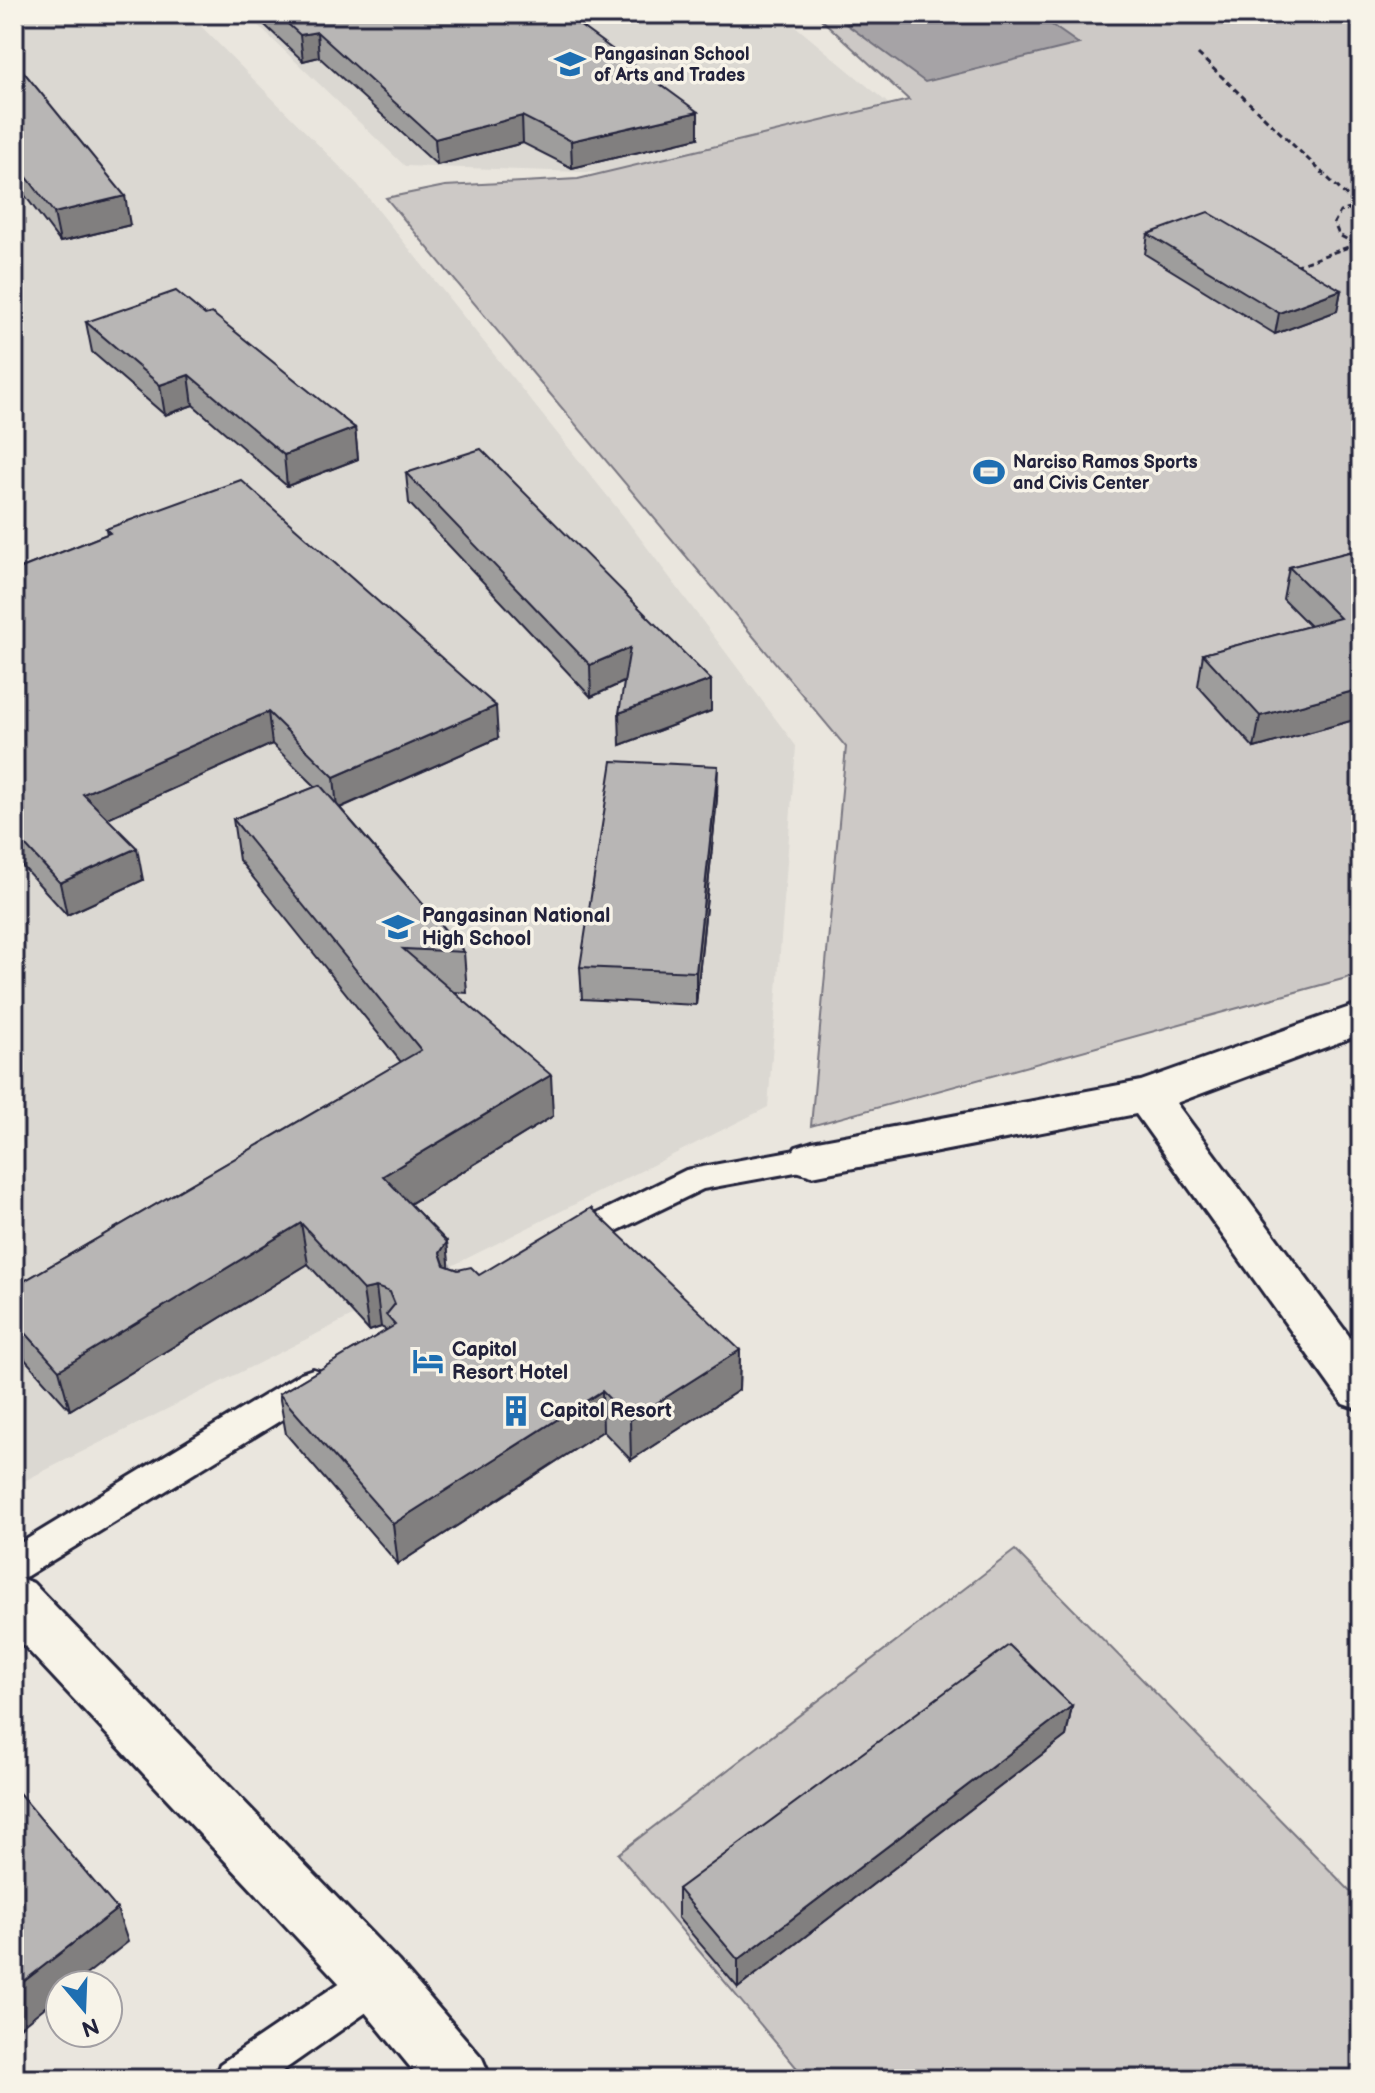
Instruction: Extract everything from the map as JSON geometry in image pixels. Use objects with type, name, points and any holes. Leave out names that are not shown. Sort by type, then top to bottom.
[{"type":"street","points":[[812,1159],[1147,1096],[1361,1018]]},
{"type":"street","points":[[1147,1096],[1361,1390]]},
{"type":"street","points":[[14,1599],[377,1981],[460,2079]]},
{"type":"lane","points":[[546,1254],[697,1178],[812,1159]]},
{"type":"lane","points":[[14,1565],[339,1367]]},
{"type":"lane","points":[[235,2079],[377,1981]]},
{"type":"path","points":[[1198,54],[1359,205],[1340,212],[1334,223],[1339,235],[1361,247]]},
{"type":"path","points":[[1288,269],[1354,245]]},
{"type":"shaded area","name":"Pangasinan National High School","points":[[14,14],[189,14],[358,185],[625,518],[796,746],[768,1107],[14,1486]]},
{"type":"shaded area","name":"Pangasinan School of Arts and Trades","points":[[246,14],[809,14],[788,20],[896,110],[611,173],[405,166]]},
{"type":"shaded area","name":"Narciso Ramos Sports and Civis Center","points":[[844,14],[1361,14],[1361,974],[811,1126],[846,747],[386,198],[445,186],[578,179],[909,100],[821,19]]},
{"type":"shaded area","points":[[892,14],[1036,14],[1079,44],[925,82],[846,24]]},
{"type":"shaded area","points":[[1015,1550],[1361,1902],[1361,2079],[806,2079],[618,1854]]},
{"type":"building","points":[[277,14],[564,14],[698,112],[571,141],[522,116],[435,139],[317,32],[300,35]]},
{"type":"building","points":[[14,60],[125,196],[54,213],[14,160]]},
{"type":"building","points":[[1208,212],[1341,290],[1279,313],[1148,234]]},
{"type":"building","points":[[176,291],[205,315],[212,313],[355,428],[284,455],[189,375],[160,385],[86,322]]},
{"type":"building","points":[[481,449],[711,680],[619,713],[630,648],[590,665],[406,473]]},
{"type":"building","points":[[241,480],[496,706],[334,777],[268,712],[83,794],[137,848],[60,883],[14,833],[14,571],[110,533],[106,529]]},
{"type":"building","points":[[1361,549],[1361,689],[1260,716],[1203,654],[1340,618],[1289,567]]},
{"type":"building","points":[[612,761],[718,766],[696,972],[580,967]]},
{"type":"building","points":[[320,785],[464,952],[403,949],[551,1075],[383,1176],[447,1242],[440,1253],[444,1265],[458,1270],[471,1267],[479,1275],[591,1208],[740,1350],[630,1420],[602,1391],[393,1524],[279,1394],[395,1325],[386,1315],[395,1304],[390,1292],[376,1287],[363,1290],[301,1223],[59,1370],[14,1320],[14,1287],[421,1050],[233,819]]},
{"type":"building","points":[[1009,1645],[1072,1706],[738,1960],[678,1889]]},
{"type":"building","points":[[14,1787],[117,1909],[14,1989]]},
{"type":"place","name":"Pangasinan School of Arts and Trades","points":[[570,64]]},
{"type":"place","name":"Narciso Ramos Sports and Civis Center","points":[[989,472]]},
{"type":"place","name":"Pangasinan National High School","points":[[398,927]]},
{"type":"place","name":"Capitol Resort Hotel","points":[[428,1361]]},
{"type":"place","name":"Capitol Resort","points":[[516,1411]]}]
